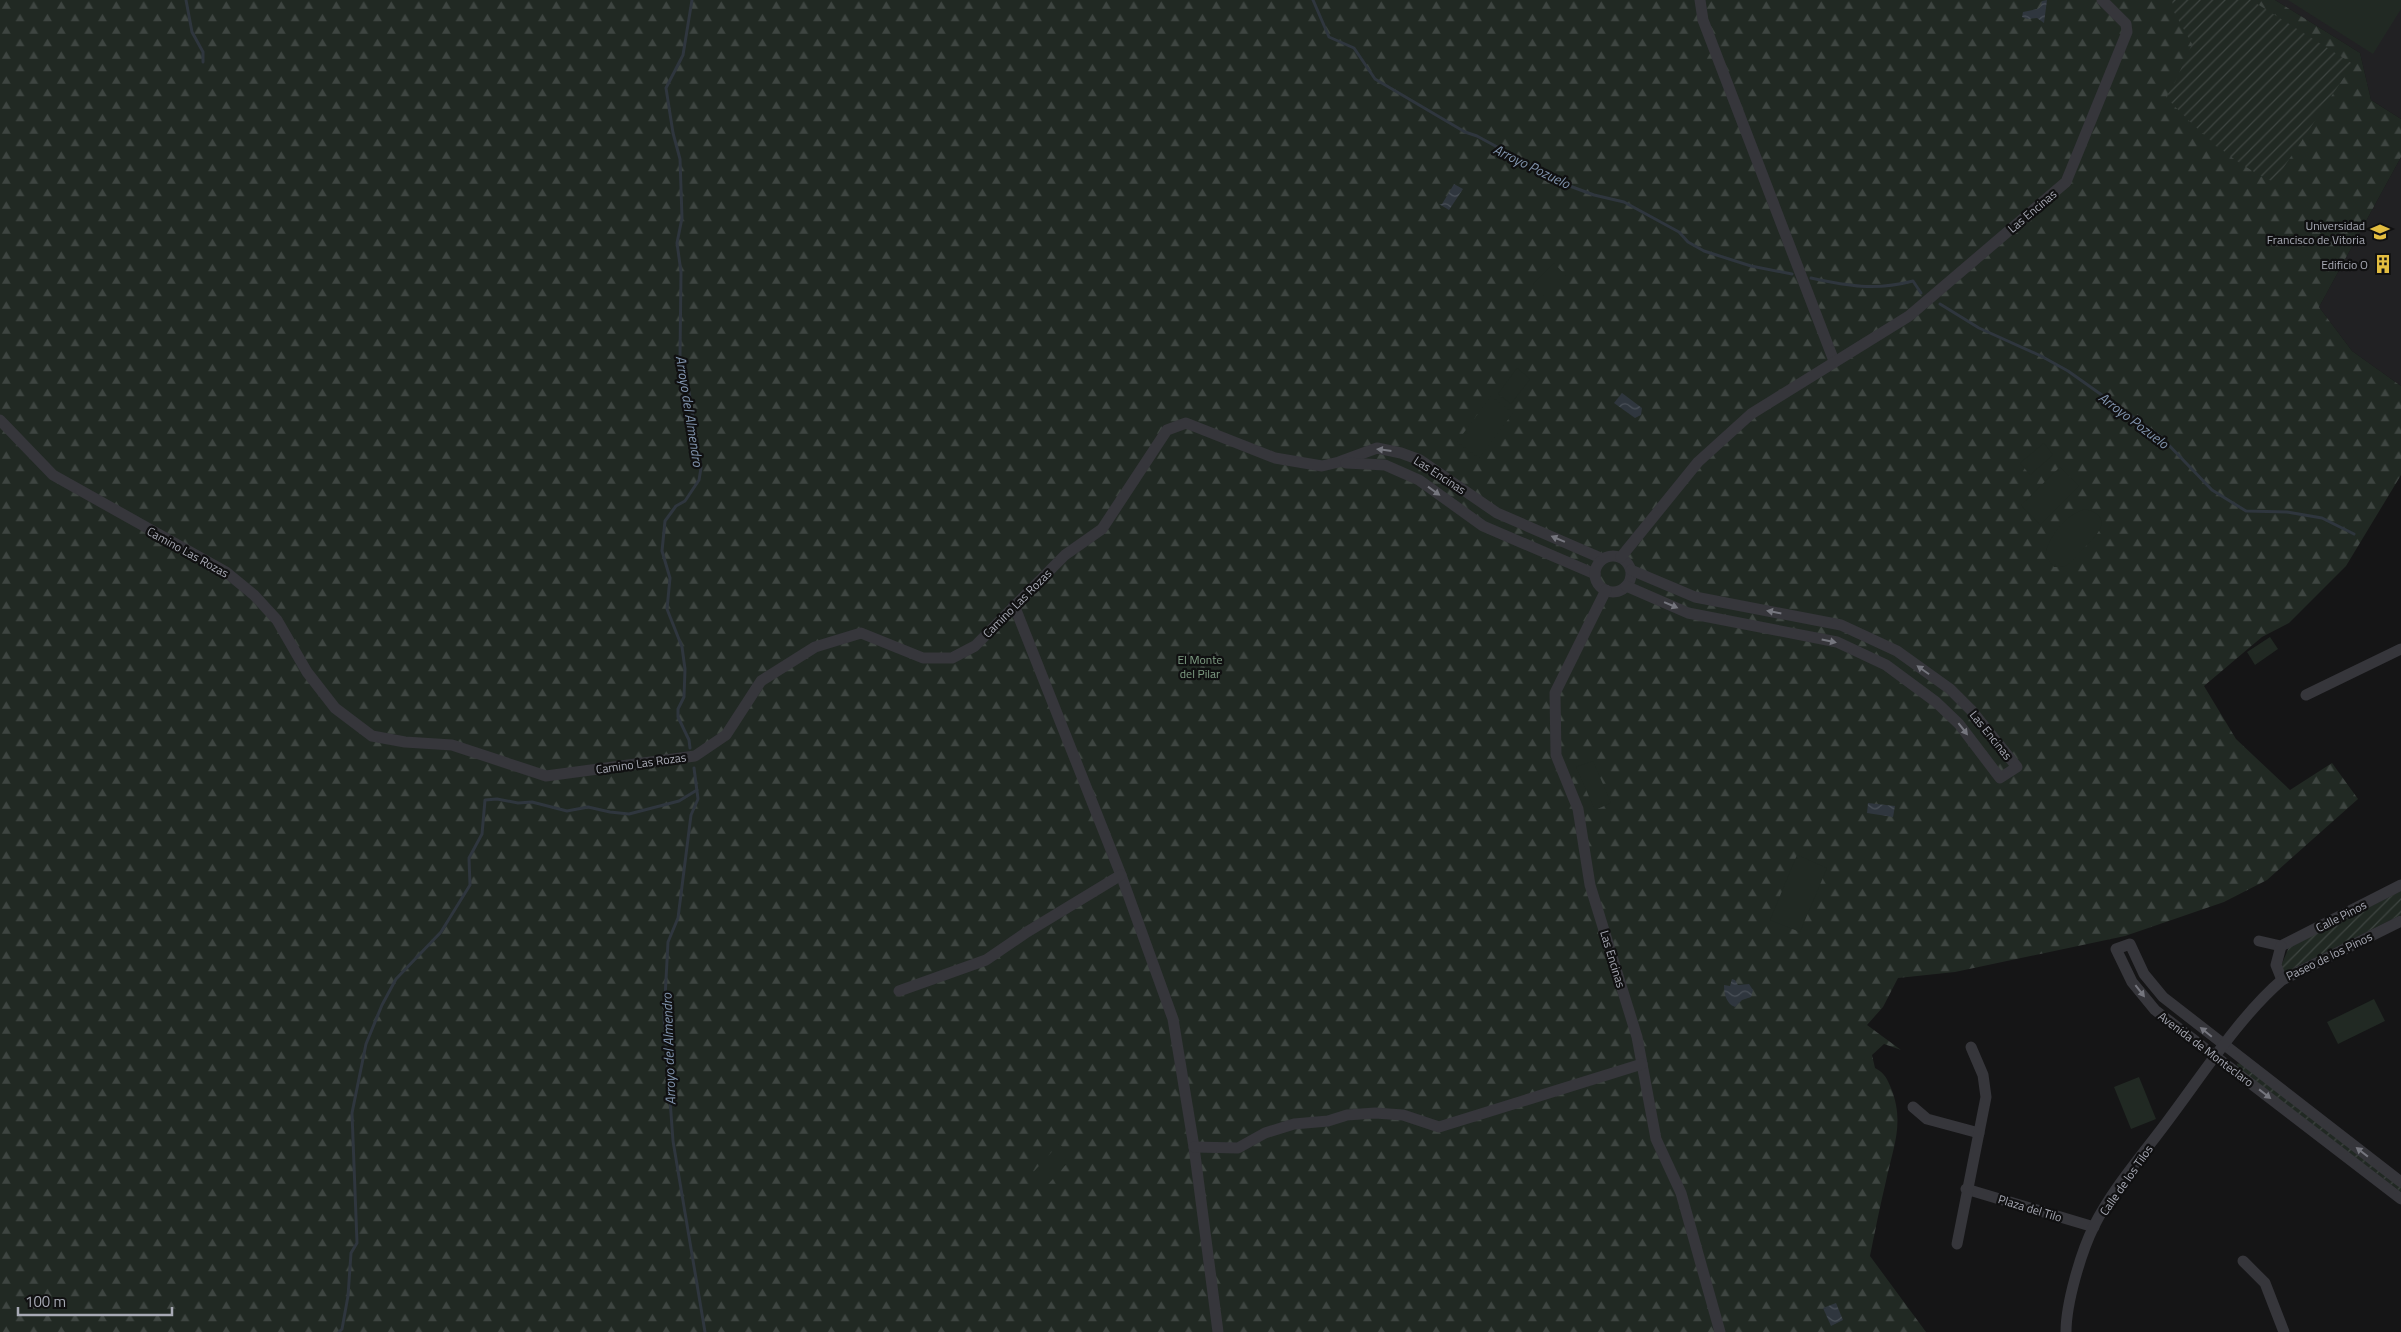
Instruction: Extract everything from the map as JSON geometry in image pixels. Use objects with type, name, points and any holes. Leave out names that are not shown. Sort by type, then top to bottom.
[{"type":"street","points":[[1700,0],[1704,20],[1834,361]]},
{"type":"street","name":"Las Encinas","points":[[1621,557],[1698,462],[1751,414],[1908,316],[2066,182],[2127,32],[2126,24],[2102,0]]},
{"type":"street","name":"Camino Las Rozas","points":[[0,420],[53,475],[226,572],[254,596],[276,620],[307,672],[336,708],[372,736],[405,742],[452,745],[546,776],[695,756],[726,735],[761,681],[815,647],[861,633],[923,658],[952,658],[975,646],[1065,555],[1102,528],[1167,430],[1186,423],[1274,458],[1322,466],[1339,462]]},
{"type":"street","name":"Las Encinas","points":[[1339,462],[1378,448],[1401,452],[1420,460],[1497,513],[1603,559],[1611,556],[1621,557],[1628,563],[1631,570],[1695,597],[1841,625],[1897,651],[1950,688],[1972,711],[2017,767],[2000,778],[1959,724],[1936,702],[1886,665],[1837,642],[1688,613],[1626,586]]},
{"type":"street","name":"Las Encinas","points":[[1339,462],[1385,464],[1419,480],[1483,526],[1595,574]]},
{"type":"street","points":[[1603,559],[1597,565],[1595,574],[1599,585],[1606,590],[1620,590],[1626,586],[1630,580],[1631,570]]},
{"type":"street","name":"Las Encinas","points":[[1606,590],[1555,693],[1556,755],[1578,810],[1590,885],[1637,1037],[1656,1139],[1681,1193],[1720,1332]]},
{"type":"street","points":[[1014,605],[1121,875],[1173,1019],[1194,1147],[1218,1332]]},
{"type":"street","points":[[2306,695],[2401,650]]},
{"type":"street","points":[[899,991],[986,960],[1026,932],[1121,875]]},
{"type":"street","name":"Calle Pinos","points":[[2281,946],[2401,885]]},
{"type":"street","name":"Paseo de los Pinos","points":[[2224,1046],[2270,989],[2282,980],[2401,921]]},
{"type":"street","points":[[2259,941],[2281,946],[2276,965],[2282,980]]},
{"type":"street","name":"Avenida de Monteclaro","points":[[2401,1182],[2163,997],[2144,974],[2130,944],[2116,949],[2132,982],[2154,1010],[2401,1199]]},
{"type":"street","name":"Calle de los Tilos","points":[[2066,1332],[2072,1290],[2094,1227],[2116,1191],[2224,1046]]},
{"type":"street","points":[[1957,1244],[1966,1189],[1986,1097],[1983,1075],[1971,1047]]},
{"type":"street","points":[[1194,1147],[1238,1148],[1265,1133],[1294,1124],[1328,1121],[1347,1115],[1375,1112],[1404,1115],[1439,1127],[1642,1064]]},
{"type":"street","points":[[1913,1107],[1927,1119],[1979,1133]]},
{"type":"street","name":"Plaza del Tilo","points":[[1966,1189],[2094,1227]]},
{"type":"street","points":[[2243,1261],[2265,1284],[2284,1332]]},
{"type":"shaded area","points":[[2275,0],[2401,0],[2401,119],[2371,100],[2360,53]]},
{"type":"shaded area","name":"Universidad Francisco de Vitoria","points":[[2401,157],[2401,386],[2352,351],[2319,307]]},
{"type":"green space","name":"El Monte del Pilar","points":[[0,0],[2275,0],[2360,53],[2371,100],[2401,119],[2401,157],[2319,307],[2352,351],[2401,386],[2401,475],[2346,566],[2289,623],[2262,637],[2204,686],[2236,739],[2290,790],[2332,763],[2358,799],[2267,880],[2224,902],[2125,936],[1955,972],[1898,978],[1883,1007],[1867,1025],[1901,1050],[1884,1044],[1872,1055],[1875,1068],[1887,1079],[1891,1088],[1897,1113],[1897,1124],[1870,1256],[1926,1332],[0,1332]]},
{"type":"green space","points":[[2172,0],[2251,0],[2353,64],[2274,182],[2244,166],[2216,145],[2166,97],[2192,44],[2174,12]]},
{"type":"green space","points":[[2288,0],[2401,0],[2401,9],[2373,54]]},
{"type":"green space","points":[[1554,263],[1566,276],[1544,296],[1533,284]]},
{"type":"green space","points":[[1517,368],[1530,379],[1511,404],[1498,394]]},
{"type":"green space","points":[[1491,396],[1513,413],[1479,458],[1457,442]]},
{"type":"green space","points":[[2044,443],[2053,455],[2030,475],[2020,463]]},
{"type":"green space","points":[[2060,467],[2079,486],[2040,525],[2021,505]]},
{"type":"green space","points":[[2086,509],[2095,513],[2100,518],[2102,524],[2100,529],[2069,563],[2064,566],[2054,567],[2045,556],[2050,541],[2065,521],[2079,511]]},
{"type":"green space","points":[[2270,637],[2278,649],[2255,665],[2247,652]]},
{"type":"green space","points":[[1593,761],[1611,803],[1595,810],[1576,767]]},
{"type":"green space","points":[[1797,855],[1827,868],[1800,932],[1770,920]]},
{"type":"green space","points":[[2401,891],[2401,915],[2284,973],[2281,966],[2289,947]]},
{"type":"green space","points":[[2374,999],[2385,1021],[2338,1044],[2327,1022]]},
{"type":"green space","points":[[2241,1063],[2401,1186],[2401,1192],[2238,1068],[2237,1064]]},
{"type":"green space","points":[[2139,1077],[2156,1119],[2131,1129],[2114,1087]]},
{"type":"green space","points":[[1059,1144],[1073,1157],[1041,1192],[1027,1179]]},
{"type":"water","points":[[2047,0],[2044,23],[2037,18],[2028,19],[2022,17],[2023,12],[2037,9],[2041,6],[2042,1]]},
{"type":"water","points":[[1454,184],[1463,189],[1449,210],[1439,204],[1442,204]]},
{"type":"water","points":[[1622,393],[1642,408],[1641,415],[1635,418],[1614,403]]},
{"type":"water","points":[[1868,803],[1895,806],[1893,817],[1867,813]]},
{"type":"water","points":[[1732,979],[1738,985],[1749,984],[1753,990],[1751,997],[1742,1000],[1735,1007],[1728,1001],[1724,991],[1724,985],[1730,986]]},
{"type":"water","points":[[1836,1303],[1843,1320],[1831,1326],[1823,1308]]},
{"type":"waterway","points":[[186,0],[192,32],[203,52],[203,62]]},
{"type":"waterway","name":"Arroyo del Almendro","points":[[690,748],[689,740],[678,717],[678,709],[684,697],[685,669],[682,647],[667,609],[670,578],[662,551],[665,521],[676,506],[685,501],[699,480],[701,468],[689,392],[680,357],[681,272],[677,243],[682,218],[680,159],[673,133],[666,88],[683,55],[692,0]]},
{"type":"waterway","name":"Arroyo Pozuelo","points":[[1313,0],[1329,37],[1354,48],[1375,79],[1465,132],[1477,136],[1567,185],[1594,195],[1624,202],[1679,232],[1688,242],[1704,251],[1751,266],[1792,274]]},
{"type":"waterway","name":"Arroyo Pozuelo","points":[[1811,278],[1874,287],[1913,281],[1921,293]]},
{"type":"waterway","name":"Arroyo Pozuelo","points":[[1940,304],[1979,328],[2041,356],[2068,371],[2161,437],[2212,490],[2246,511],[2287,512],[2322,518],[2354,534]]},
{"type":"waterway","name":"Arroyo del Almendro","points":[[694,768],[698,799],[691,815],[678,918],[668,942],[664,1017],[673,1141],[705,1332]]},
{"type":"waterway","points":[[339,1332],[342,1329],[348,1296],[351,1253],[357,1243],[352,1113],[366,1044],[382,1005],[396,979],[441,932],[470,885],[469,858],[482,834],[485,800],[497,799],[518,803],[532,802],[567,811],[588,807],[629,814],[679,801],[697,790]]},
{"type":"place","name":"Universidad Francisco de Vitoria","points":[[2380,232]]},
{"type":"place","name":"Edificio O","points":[[2383,264]]}]
